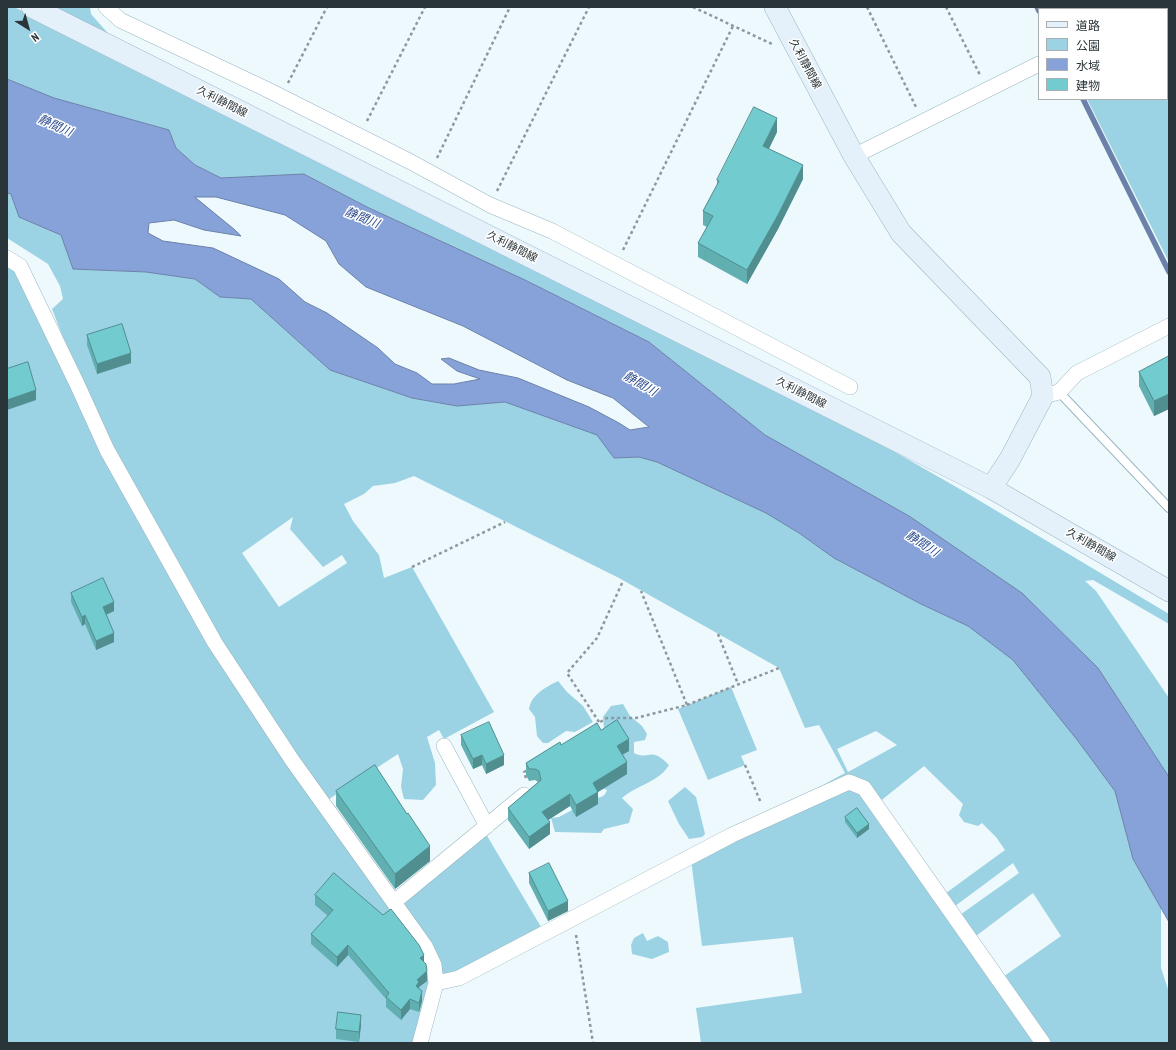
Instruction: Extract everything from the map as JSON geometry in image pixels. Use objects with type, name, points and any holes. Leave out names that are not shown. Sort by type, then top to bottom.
[{"type":"main road","name":"久利静間線","points":[[32,7],[991,488],[1169,591]]},
{"type":"main road","name":"久利静間線","points":[[774,7],[854,156],[901,233],[1040,377],[1051,394]]},
{"type":"main road","points":[[991,488],[1051,394]]},
{"type":"street","points":[[106,7],[120,20],[282,97],[430,172],[490,205],[552,232],[850,387]]},
{"type":"street","points":[[854,156],[1038,64]]},
{"type":"street","points":[[7,258],[20,266],[77,384],[106,450],[215,643],[292,760],[425,946],[434,965],[436,983],[420,1043]]},
{"type":"street","points":[[1051,394],[1077,373],[1169,326]]},
{"type":"street","points":[[444,746],[487,826]]},
{"type":"street","points":[[436,983],[459,978],[732,835],[850,782],[864,788],[1043,1043]]},
{"type":"street","points":[[394,902],[532,789]]},
{"type":"lane","points":[[1051,394],[1169,508]]},
{"type":"path","points":[[282,97],[327,7]]},
{"type":"path","points":[[359,136],[425,7]]},
{"type":"path","points":[[430,172],[510,7]]},
{"type":"path","points":[[490,205],[589,7]]},
{"type":"path","points":[[693,7],[773,45]]},
{"type":"path","points":[[867,7],[923,121]]},
{"type":"path","points":[[946,7],[987,90]]},
{"type":"path","points":[[616,265],[733,26]]},
{"type":"path","points":[[412,567],[505,522]]},
{"type":"path","points":[[600,722],[567,673],[597,638],[623,580]]},
{"type":"path","points":[[641,590],[688,705]]},
{"type":"path","points":[[718,634],[738,684]]},
{"type":"path","points":[[593,726],[607,718],[636,718],[688,705],[779,668]]},
{"type":"path","points":[[744,765],[768,819]]},
{"type":"path","points":[[530,768],[524,772],[532,789]]},
{"type":"path","points":[[575,930],[593,1043]]},
{"type":"green space","points":[[8,7],[14,7],[128,61],[834,417],[965,492],[1169,614],[1169,624],[1093,580],[1085,581],[1096,591],[1169,698],[1169,777],[1098,668],[1022,593],[909,516],[765,435],[649,342],[525,280],[367,207],[305,174],[221,178],[195,165],[176,148],[169,130],[54,98],[7,79]]},
{"type":"green space","points":[[44,7],[90,7],[91,14],[113,39]]},
{"type":"green space","points":[[1168,67],[1169,69],[1169,262],[1088,100],[1168,100]]},
{"type":"green space","points":[[7,193],[11,194],[20,217],[61,235],[73,269],[146,272],[195,279],[220,297],[251,299],[330,370],[412,398],[457,406],[505,402],[598,435],[614,458],[639,457],[657,462],[766,513],[799,533],[834,558],[921,604],[968,626],[1013,660],[1078,741],[1115,791],[1133,859],[1161,907],[1161,968],[1169,992],[1169,1043],[1044,1043],[1000,979],[1061,936],[1033,893],[972,939],[957,917],[1019,873],[1013,863],[951,909],[942,896],[1005,850],[996,837],[982,823],[978,826],[964,822],[959,815],[963,804],[924,766],[878,803],[849,780],[732,835],[845,773],[819,725],[805,728],[779,668],[619,578],[414,476],[395,483],[373,486],[364,494],[344,504],[353,521],[379,555],[384,578],[412,567],[494,712],[444,739],[439,730],[427,737],[435,763],[436,785],[423,800],[404,799],[401,787],[403,769],[398,754],[326,801],[218,641],[110,449],[79,379],[52,309],[63,299],[60,286],[48,264],[7,238]],"holes":[[[293,517],[290,529],[323,567],[342,555],[347,563],[279,607],[242,553]],[[876,731],[897,745],[848,772],[837,749]]]},
{"type":"green space","points":[[7,265],[17,271],[183,594],[422,947],[431,984],[416,1043],[7,1043]]},
{"type":"green space","points":[[558,681],[567,692],[583,706],[593,722],[575,732],[566,731],[548,743],[543,743],[537,736],[535,717],[529,709],[530,704],[544,689]]},
{"type":"green space","points":[[731,687],[757,750],[741,756],[745,765],[708,780],[678,709]]},
{"type":"green space","points":[[623,704],[630,716],[642,726],[647,734],[645,740],[634,742],[634,753],[639,755],[650,754],[658,756],[669,765],[660,776],[622,798],[633,809],[629,823],[604,829],[601,833],[555,832],[551,818],[559,817],[605,794],[607,790],[598,786],[604,730],[603,717],[611,706]]},
{"type":"green space","points":[[849,784],[864,790],[1041,1043],[701,1043],[696,1008],[802,993],[793,937],[702,946],[691,859]]},
{"type":"green space","points":[[685,787],[696,797],[705,834],[702,837],[689,839],[679,824],[668,801]]},
{"type":"green space","points":[[483,829],[544,932],[438,981],[396,901]]},
{"type":"green space","points":[[643,933],[647,941],[658,936],[668,942],[669,952],[652,959],[632,954],[631,945],[634,938]]},
{"type":"water","name":"静間川","points":[[7,79],[54,98],[169,130],[176,148],[195,165],[221,178],[304,174],[367,207],[525,280],[649,342],[765,435],[909,516],[1022,593],[1098,668],[1169,777],[1169,922],[1133,859],[1115,791],[1078,741],[1013,660],[968,626],[921,604],[834,558],[799,533],[766,513],[657,462],[639,457],[614,458],[597,435],[505,402],[457,406],[412,398],[330,370],[251,299],[220,297],[195,279],[146,272],[73,269],[61,235],[19,217],[11,194],[7,193]],"holes":[[[195,197],[216,197],[285,215],[326,241],[339,264],[366,287],[463,326],[567,380],[613,398],[649,427],[630,430],[589,407],[518,378],[479,370],[449,358],[441,359],[457,371],[480,379],[454,384],[432,384],[417,373],[395,364],[378,348],[327,313],[305,302],[279,279],[213,248],[163,241],[148,233],[149,223],[174,220],[204,230],[241,236]]]},
{"type":"building","points":[[754,107],[777,118],[763,146],[803,165],[778,215],[747,270],[698,243],[713,216],[703,211]]},
{"type":"building","points":[[122,324],[131,353],[97,364],[87,335]]},
{"type":"building","points":[[1169,356],[1169,394],[1154,401],[1139,372]]},
{"type":"building","points":[[28,362],[36,390],[7,400],[7,369]]},
{"type":"building","points":[[103,578],[114,602],[103,607],[114,633],[96,641],[85,615],[82,617],[71,593]]},
{"type":"building","points":[[617,720],[629,739],[617,746],[627,762],[593,783],[598,792],[576,805],[570,794],[542,812],[550,822],[529,837],[508,808],[541,780],[539,771],[529,769],[526,763],[560,742],[561,745],[597,723],[601,730]]},
{"type":"building","points":[[489,722],[504,755],[486,764],[482,755],[473,759],[461,735]]},
{"type":"building","points":[[375,765],[430,846],[395,874],[336,791]]},
{"type":"building","points":[[857,808],[869,824],[857,833],[845,817]]},
{"type":"building","points":[[549,863],[568,901],[548,911],[529,873]]},
{"type":"building","points":[[334,873],[383,915],[391,909],[419,945],[424,955],[420,958],[426,964],[427,971],[417,980],[419,982],[416,986],[422,991],[419,1003],[410,999],[401,1010],[386,997],[389,993],[348,945],[337,957],[311,934],[333,910],[315,895]]},
{"type":"building","points":[[338,1012],[361,1015],[359,1032],[336,1029]]},
{"type":"waterway","points":[[1083,100],[1169,272]]}]
